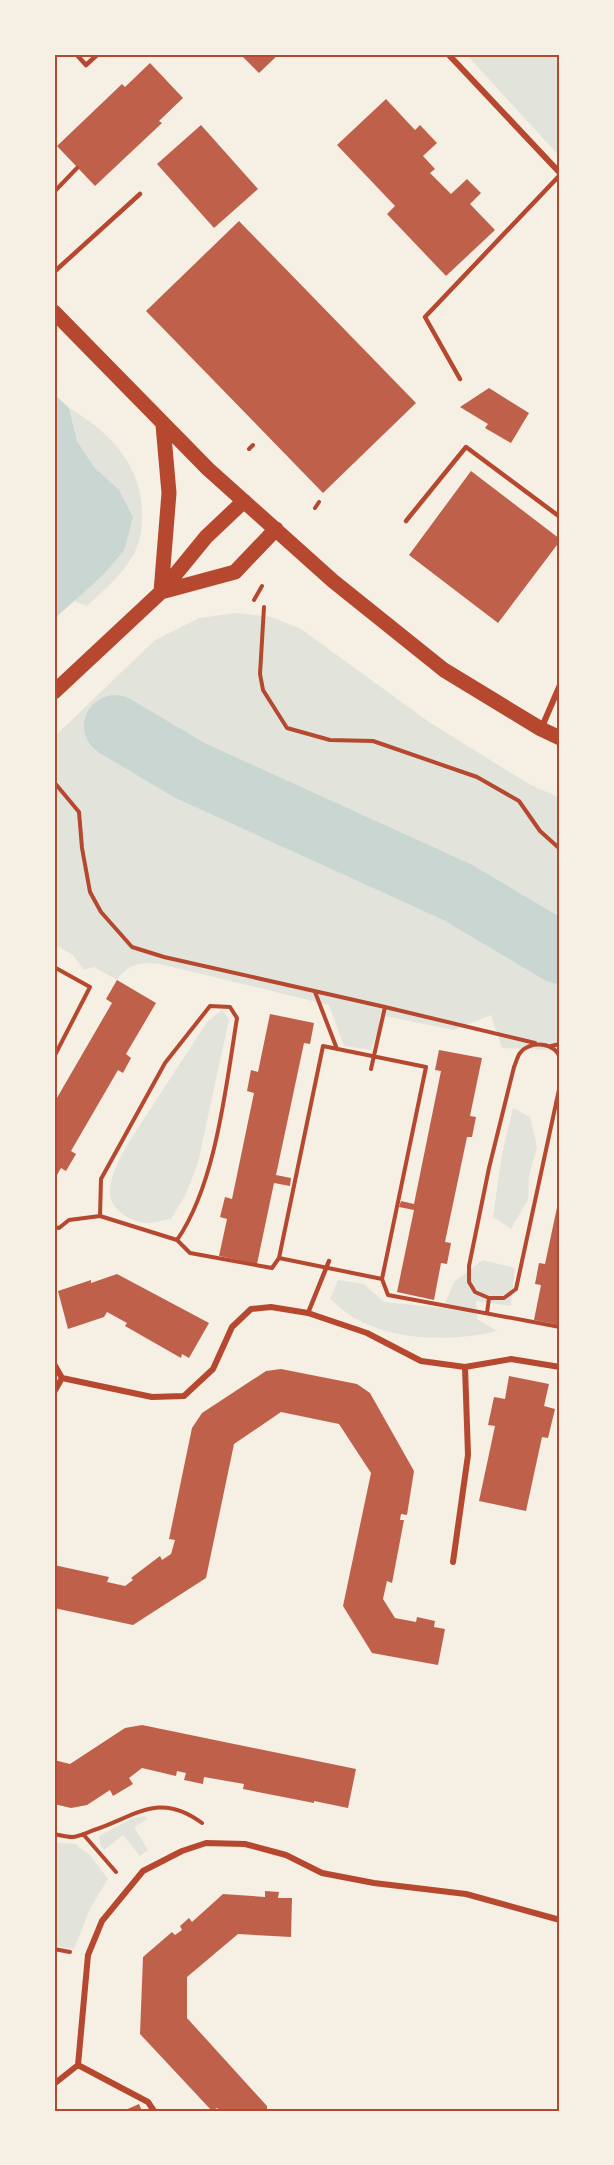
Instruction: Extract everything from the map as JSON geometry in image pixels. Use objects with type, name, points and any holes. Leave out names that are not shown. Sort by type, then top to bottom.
[{"type":"main road","points":[[54,312],[163,424],[333,581],[444,670],[541,729],[560,738]]},
{"type":"main road","points":[[161,592],[170,493],[163,424]]},
{"type":"main road","points":[[54,692],[161,592],[206,537],[244,501]]},
{"type":"main road","points":[[161,592],[235,572],[276,529]]},
{"type":"street","points":[[447,54],[560,174]]},
{"type":"street","points":[[541,729],[560,685]]},
{"type":"street","points":[[54,1364],[62,1378],[152,1397],[184,1396],[213,1369],[232,1327],[251,1309],[271,1307],[308,1313],[367,1333],[421,1361],[465,1368],[510,1359],[560,1367]]},
{"type":"street","points":[[453,1562],[468,1455],[465,1368]]},
{"type":"street","points":[[54,1392],[62,1378]]},
{"type":"street","points":[[54,2084],[78,2065],[88,1956],[102,1921],[143,1871],[182,1851],[206,1843],[245,1844],[286,1855],[322,1873],[374,1883],[466,1894],[560,1920]]},
{"type":"street","points":[[78,2065],[148,2102],[154,2111]]},
{"type":"lane","points":[[76,54],[86,65],[98,54]]},
{"type":"lane","points":[[460,379],[425,317],[560,174]]},
{"type":"lane","points":[[54,272],[140,194]]},
{"type":"lane","points":[[406,521],[466,447],[560,518]]},
{"type":"lane","points":[[308,1313],[329,1261]]},
{"type":"path","points":[[54,192],[77,168]]},
{"type":"path","points":[[315,508],[319,502]]},
{"type":"path","points":[[254,600],[262,586]]},
{"type":"path","points":[[264,607],[260,674],[263,690],[287,728],[330,740],[373,741],[477,777],[519,801],[540,831],[560,849]]},
{"type":"path","points":[[54,782],[79,812],[90,892],[101,912],[132,947],[164,957],[535,1043],[550,1046],[560,1044]]},
{"type":"path","points":[[54,966],[90,987],[54,1057]]},
{"type":"path","points":[[315,991],[337,1049]]},
{"type":"path","points":[[100,1216],[101,1179],[165,1063],[210,1006],[230,1007],[237,1018],[212,1152],[200,1199],[177,1240]]},
{"type":"path","points":[[371,1069],[385,1007]]},
{"type":"path","points":[[535,1043],[520,1052],[514,1067],[489,1168],[469,1266],[469,1282],[476,1293],[489,1298],[504,1298],[516,1289],[560,1085]]},
{"type":"path","points":[[54,1227],[59,1228],[69,1220],[100,1216],[177,1240],[190,1253],[272,1268],[279,1258],[323,1046],[374,1056],[426,1067],[382,1279],[388,1295],[560,1327]]},
{"type":"path","points":[[550,1046],[559,1054],[560,1059]]},
{"type":"path","points":[[279,1258],[382,1279]]},
{"type":"path","points":[[487,1312],[489,1298]]},
{"type":"path","points":[[54,1834],[74,1838],[138,1810],[160,1807],[188,1813],[208,1828]]},
{"type":"path","points":[[83,1834],[130,1887]]},
{"type":"shaded area","points":[[560,54],[560,157],[467,55]]},
{"type":"shaded area","points":[[54,394],[69,408],[77,441],[94,467],[119,490],[133,517],[124,551],[101,577],[54,619]]},
{"type":"shaded area","points":[[69,408],[97,427],[120,451],[136,480],[141,496],[141,529],[134,554],[118,575],[87,606],[74,601],[101,577],[124,551],[119,490],[94,467],[77,441]]},
{"type":"shaded area","points":[[236,613],[271,617],[301,629],[429,722],[529,784],[560,798],[560,1050],[502,1048],[491,1015],[454,1030],[380,1015],[379,1028],[371,1050],[344,1046],[329,1005],[160,964],[147,963],[130,967],[117,980],[94,967],[84,970],[73,955],[54,944],[54,737],[155,640],[199,618]]},
{"type":"shaded area","points":[[222,1010],[229,1019],[198,1163],[186,1194],[171,1219],[147,1223],[133,1220],[116,1208],[110,1196],[116,1166],[127,1145],[207,1022]]},
{"type":"shaded area","points":[[513,1108],[530,1117],[537,1147],[529,1176],[528,1200],[511,1229],[493,1217],[502,1154]]},
{"type":"shaded area","points":[[483,1260],[515,1268],[511,1306],[476,1301],[477,1319],[497,1331],[444,1338],[388,1332],[356,1319],[330,1299],[338,1280],[364,1284],[384,1302],[443,1308],[454,1282]]},
{"type":"shaded area","points":[[144,1816],[148,1819],[134,1827],[148,1850],[140,1856],[123,1835],[104,1850],[99,1836],[131,1819]]},
{"type":"shaded area","points":[[54,1842],[75,1844],[90,1855],[108,1879],[90,1909],[74,1949],[54,1946]]},
{"type":"building","points":[[240,54],[279,54],[259,73]]},
{"type":"building","points":[[150,63],[183,98],[159,121],[162,123],[95,186],[57,146],[122,84],[125,87]]},
{"type":"building","points":[[386,99],[415,130],[420,125],[437,143],[423,156],[435,169],[430,173],[451,194],[467,179],[481,193],[470,204],[495,230],[446,276],[387,214],[395,206],[337,145]]},
{"type":"building","points":[[201,125],[258,189],[214,228],[157,164]]},
{"type":"building","points":[[239,221],[416,403],[323,493],[146,311]]},
{"type":"building","points":[[489,388],[529,413],[511,443],[485,428],[488,424],[460,407]]},
{"type":"building","points":[[471,471],[560,539],[498,623],[409,555]]},
{"type":"building","points":[[117,980],[156,1003],[126,1054],[131,1058],[123,1073],[118,1070],[71,1151],[76,1154],[66,1171],[61,1168],[54,1180],[54,1103],[112,1003],[106,999]]},
{"type":"building","points":[[270,1014],[314,1023],[310,1044],[304,1043],[276,1175],[291,1178],[290,1186],[274,1183],[257,1264],[219,1256],[227,1219],[220,1217],[225,1197],[232,1199],[254,1093],[247,1091],[251,1070],[258,1072]]},
{"type":"building","points":[[439,1050],[482,1058],[470,1116],[476,1117],[472,1137],[467,1137],[445,1242],[451,1243],[447,1264],[441,1263],[434,1300],[397,1292],[414,1210],[399,1207],[401,1201],[414,1204],[441,1071],[435,1070]]},
{"type":"building","points":[[559,1198],[560,1325],[534,1320],[541,1285],[535,1284],[539,1263],[545,1264]]},
{"type":"building","points":[[117,1274],[209,1323],[189,1358],[182,1354],[181,1358],[125,1326],[127,1323],[107,1312],[104,1317],[68,1329],[58,1291]]},
{"type":"building","points":[[281,1369],[357,1384],[370,1393],[414,1471],[407,1515],[401,1514],[400,1520],[404,1520],[392,1583],[387,1581],[383,1599],[395,1618],[416,1622],[417,1617],[435,1621],[434,1627],[445,1629],[438,1665],[372,1653],[343,1606],[371,1473],[339,1424],[281,1412],[234,1444],[206,1578],[133,1625],[54,1608],[54,1565],[109,1577],[107,1582],[125,1586],[133,1580],[131,1578],[160,1556],[162,1560],[171,1554],[175,1540],[169,1539],[192,1428],[202,1413],[266,1371]]},
{"type":"building","points":[[509,1376],[549,1384],[544,1406],[555,1409],[548,1438],[542,1437],[526,1511],[479,1501],[495,1426],[488,1425],[494,1397],[505,1399]]},
{"type":"building","points":[[142,1725],[356,1769],[348,1808],[243,1789],[244,1784],[204,1777],[203,1784],[184,1780],[186,1773],[177,1771],[176,1776],[142,1768],[129,1778],[133,1784],[113,1796],[110,1790],[87,1805],[71,1808],[54,1804],[54,1760],[70,1764],[125,1728]]},
{"type":"building","points":[[265,1891],[279,1892],[278,1898],[292,1898],[291,1937],[238,1934],[187,1977],[187,2018],[267,2106],[267,2111],[221,2111],[217,2108],[212,2111],[140,2034],[143,1957],[172,1932],[175,1935],[182,1930],[180,1926],[189,1918],[192,1922],[223,1894],[265,1897]]},
{"type":"building","points":[[139,2104],[142,2111],[123,2111]]},
{"type":"waterway","points":[[115,726],[189,770],[457,892],[560,953]]}]
